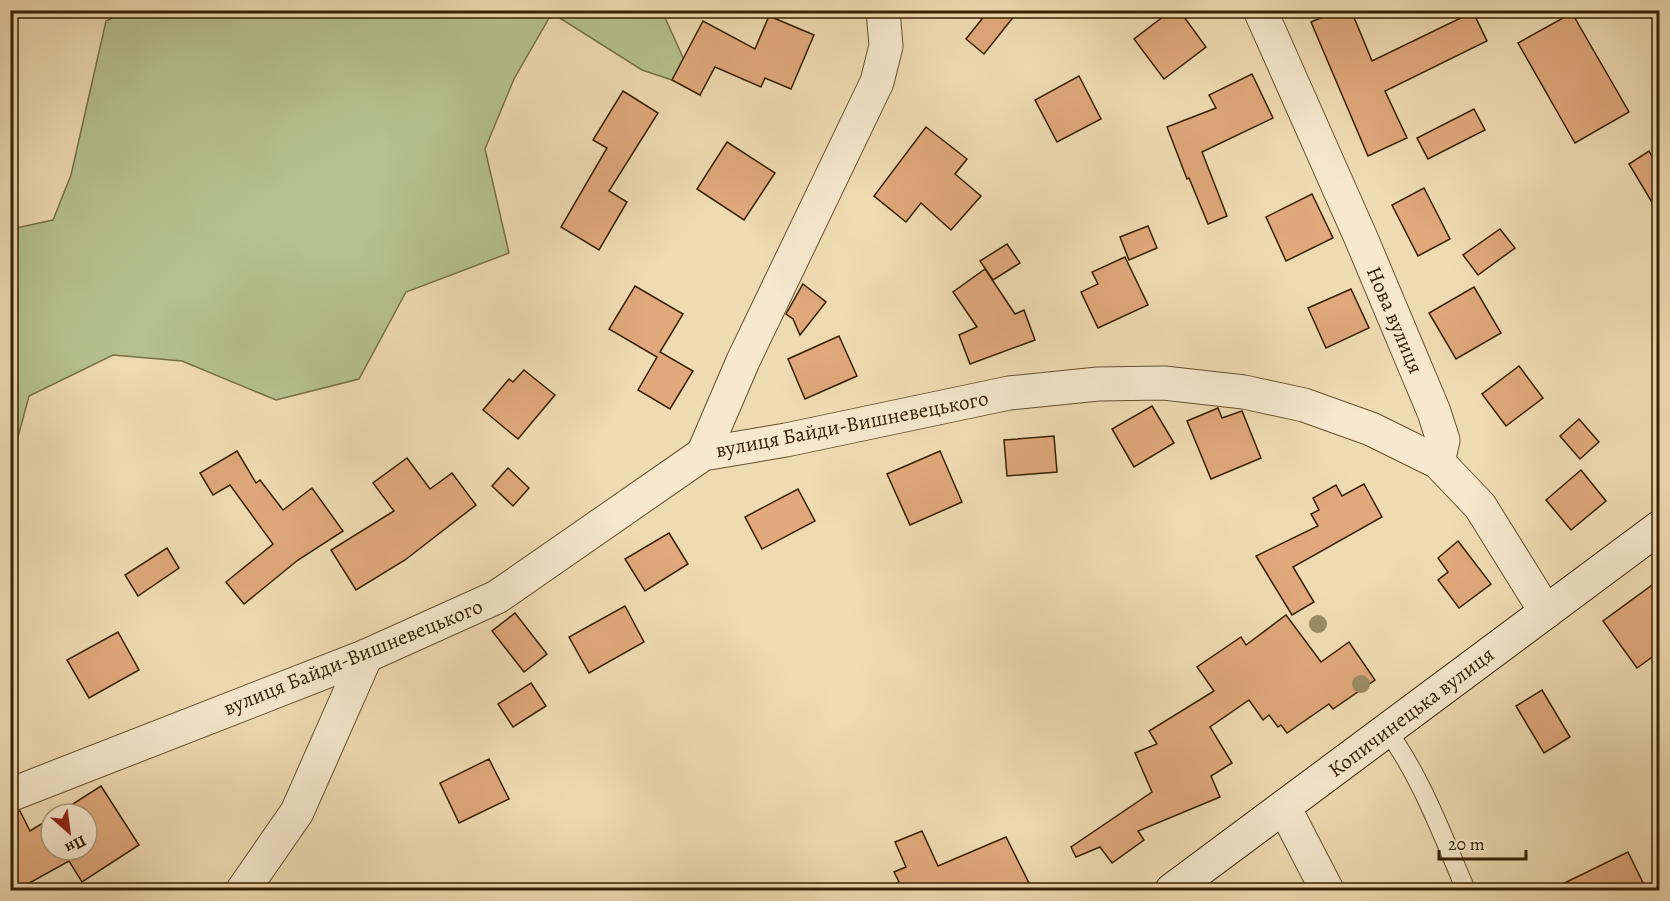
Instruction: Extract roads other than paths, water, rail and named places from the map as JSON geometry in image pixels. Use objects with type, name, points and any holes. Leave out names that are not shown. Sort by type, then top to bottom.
[{"type":"street","points":[[703,454],[742,361],[877,82],[886,46],[883,10]]},
{"type":"street","name":"Нова вулиця","points":[[1260,10],[1361,238],[1434,412],[1443,440],[1438,462]]},
{"type":"street","name":"вулиця Байди-Вишневецького","points":[[10,795],[366,656],[497,597],[703,454],[786,440],[1009,393],[1098,384],[1164,383],[1244,392],[1304,405],[1371,429],[1438,462]]},
{"type":"street","points":[[1438,462],[1480,506],[1546,612]]},
{"type":"street","name":"Копичинецька вулиця","points":[[1172,891],[1386,729],[1656,535]]},
{"type":"street","points":[[243,891],[297,812],[366,656]]},
{"type":"street","points":[[1284,807],[1328,891]]},
{"type":"lane","points":[[1386,729],[1406,757],[1422,788],[1466,891]]}]
